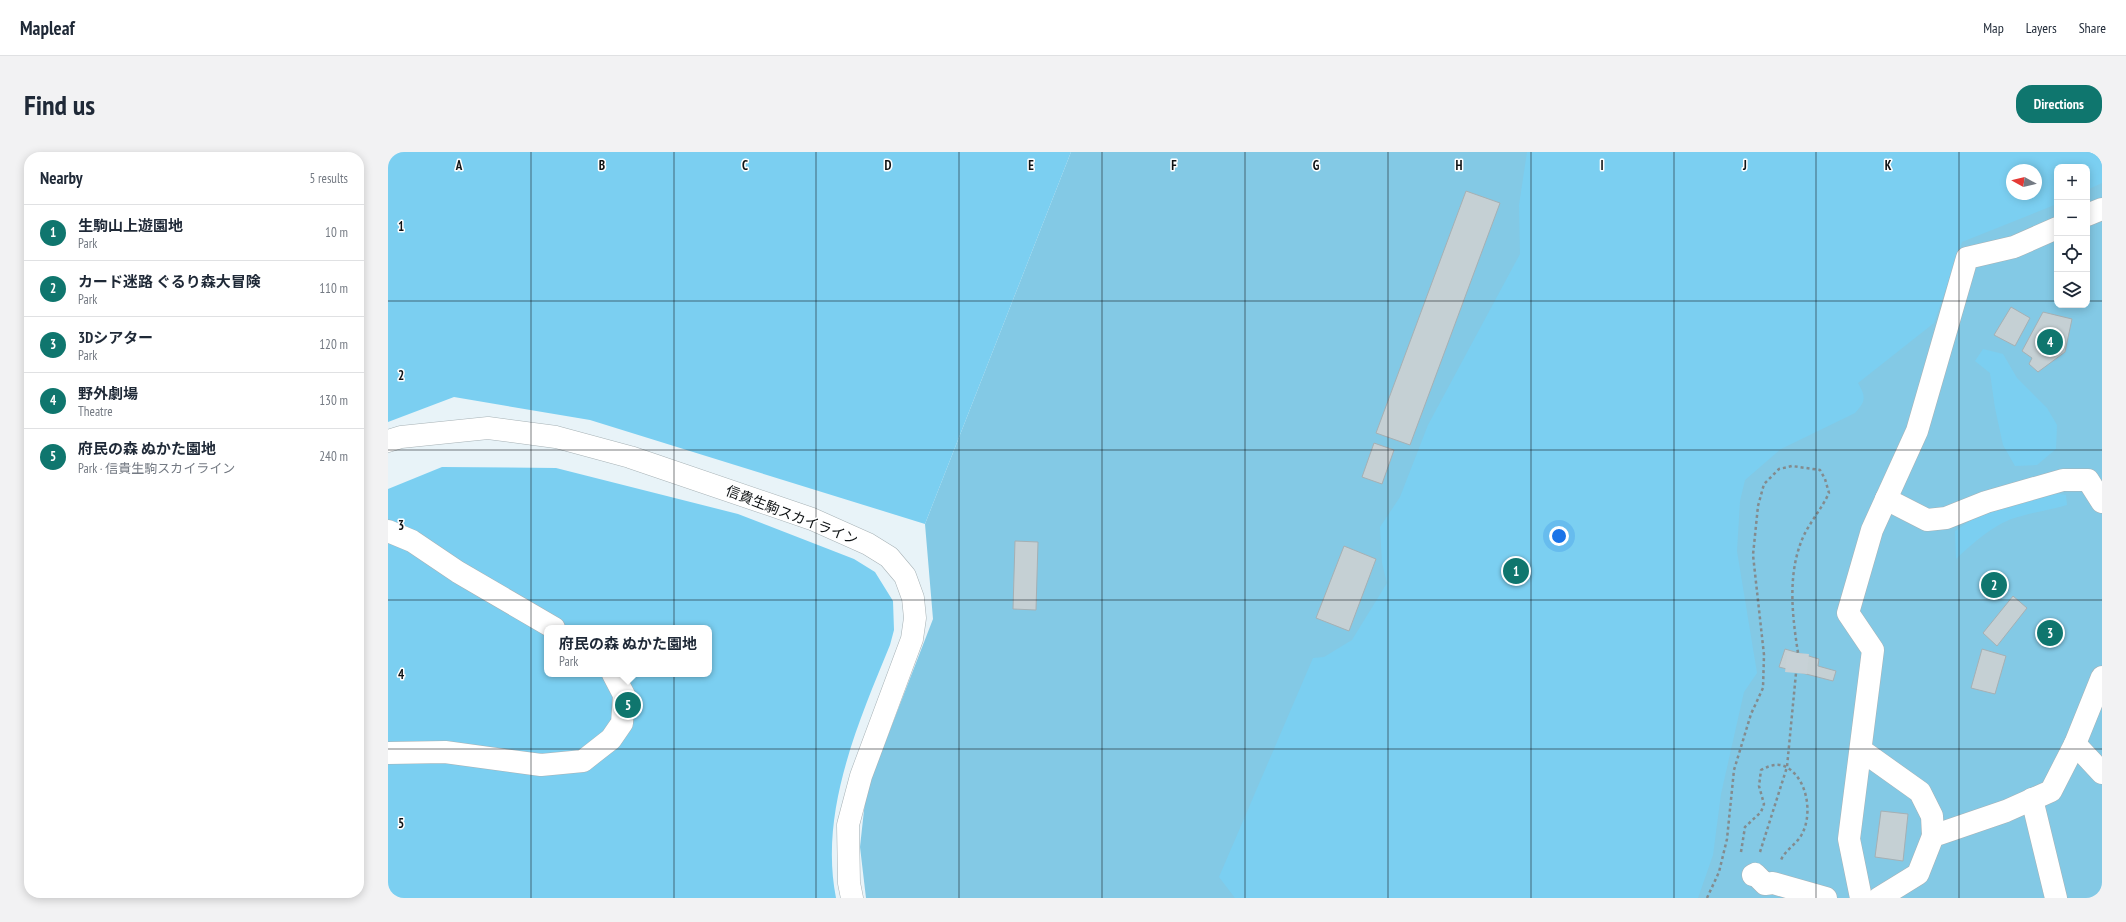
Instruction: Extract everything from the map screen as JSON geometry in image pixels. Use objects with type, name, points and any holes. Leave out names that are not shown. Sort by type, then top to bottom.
[{"type":"street","points":[[2090,214],[2102,208]]},
{"type":"street","points":[[1860,898],[1849,839],[1874,650],[1848,613],[1872,530],[1917,431],[1967,258],[2014,247],[2054,229]]},
{"type":"street","name":"信貴生駒スカイライン","points":[[388,442],[401,437],[488,428],[556,437],[630,457],[812,519],[868,544],[889,557],[905,576],[913,598],[915,618],[912,639],[861,776],[848,824],[849,883],[852,898]]},
{"type":"street","points":[[1886,499],[1927,520],[1946,518],[1986,502],[2063,480],[2088,480],[2102,502]]},
{"type":"street","points":[[388,531],[412,541],[458,572],[549,625]]},
{"type":"street","points":[[1933,836],[2006,811],[2051,791],[2075,744],[2102,676]]},
{"type":"street","points":[[388,753],[445,752],[541,765],[583,761],[611,739],[622,723],[624,695],[615,677]]},
{"type":"street","points":[[2075,744],[2102,773]]},
{"type":"street","points":[[1861,750],[1920,792],[1932,816],[1933,836],[1918,874],[1879,898]]},
{"type":"street","points":[[2032,799],[2056,898]]},
{"type":"street","points":[[1753,875],[1755,874],[1765,884],[1773,883],[1826,898]]},
{"type":"path","points":[[1707,898],[1719,872],[1727,839],[1734,770],[1751,714],[1763,688],[1764,655],[1753,555],[1758,506],[1764,484],[1779,468],[1792,466],[1820,470],[1825,479],[1829,493],[1804,535],[1796,559],[1792,586],[1794,624],[1798,653]]},
{"type":"path","points":[[1773,883],[1783,857],[1803,833],[1808,811],[1805,791],[1798,777],[1787,766],[1772,764],[1761,770],[1759,786],[1764,804],[1761,812],[1745,826],[1741,853],[1744,869],[1753,875],[1787,766],[1796,672]]},
{"type":"shaded area","points":[[388,152],[1071,152],[925,524],[590,420],[454,397],[388,422]]},
{"type":"shaded area","points":[[1071,152],[2102,152],[2102,898],[866,898],[860,847],[866,792],[933,619],[925,524]]},
{"type":"shaded area","points":[[1527,152],[2102,152],[2102,183],[2090,189],[2090,164],[2054,164],[2054,205],[1962,242],[1934,323],[1858,383],[1864,399],[1855,413],[1781,449],[1745,480],[1740,501],[1737,551],[1757,673],[1744,692],[1721,794],[1713,855],[1698,898],[1235,898],[1219,877],[1313,658],[1324,657],[1352,640],[1387,583],[1382,563],[1380,527],[1400,497],[1428,425],[1520,254],[1519,205]]},
{"type":"shaded area","points":[[1983,349],[2003,354],[2017,378],[2047,408],[2057,425],[2056,449],[2037,465],[2015,466],[2003,445],[1995,408],[1990,373],[1975,361]]},
{"type":"shaded area","points":[[442,467],[556,468],[738,514],[854,559],[875,572],[893,601],[894,630],[890,645],[854,737],[837,801],[833,833],[832,866],[836,898],[388,898],[388,489]]},
{"type":"shaded area","points":[[2053,493],[2066,495],[2067,505],[2009,520],[1977,540],[1956,559],[1955,531],[1976,517]]},
{"type":"building","points":[[1466,191],[1500,203],[1410,445],[1376,433]]},
{"type":"building","points":[[2011,307],[2030,318],[2015,346],[1994,335]]},
{"type":"building","points":[[2043,312],[2072,319],[2065,352],[2038,372],[2029,364],[2032,358],[2022,351]]},
{"type":"building","points":[[1374,443],[1394,450],[1382,484],[1362,477]]},
{"type":"building","points":[[1015,541],[1038,542],[1036,610],[1013,609]]},
{"type":"building","points":[[1344,546],[1376,559],[1349,631],[1316,618]]},
{"type":"building","points":[[2013,596],[2027,608],[1997,646],[1983,633]]},
{"type":"building","points":[[1785,649],[1819,659],[1818,666],[1836,671],[1833,681],[1779,667]]},
{"type":"building","points":[[1982,649],[2006,656],[1995,694],[1971,688]]},
{"type":"building","points":[[1881,811],[1908,814],[1903,861],[1875,857]]},
{"type":"tunnel","points":[[1796,673],[1798,653]]},
{"type":"place","name":"野外劇場","points":[[2050,342]]},
{"type":"place","name":"生駒山上遊園地","points":[[1516,571]]},
{"type":"place","name":"カード迷路 ぐるり森大冒険","points":[[1994,585]]},
{"type":"place","name":"3Dシアター","points":[[2050,633]]},
{"type":"place","name":"府民の森 ぬかた園地","points":[[628,705]]}]
